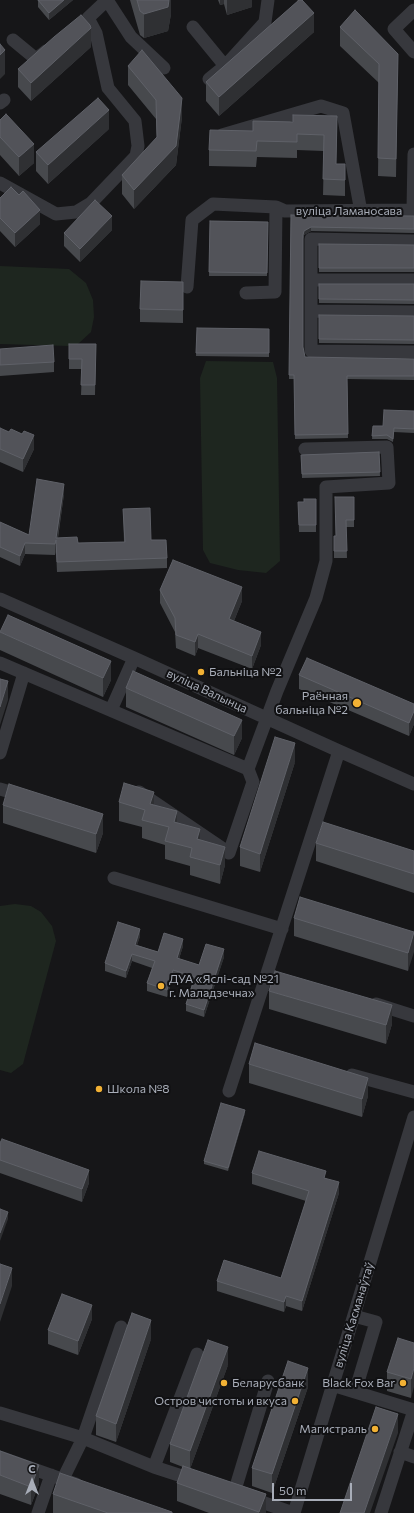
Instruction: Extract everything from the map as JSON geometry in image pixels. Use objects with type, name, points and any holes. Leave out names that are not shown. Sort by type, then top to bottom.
[{"type":"street","points":[[0,183],[56,214],[76,212],[91,203],[136,156],[138,146],[135,121],[108,88],[96,33],[83,21],[107,0],[131,37],[164,68]]},
{"type":"street","points":[[209,79],[225,66],[265,22],[268,0]]},
{"type":"street","points":[[414,10],[394,29],[414,52]]},
{"type":"street","points":[[193,27],[225,66]]},
{"type":"street","points":[[13,40],[36,59],[57,41]]},
{"type":"street","points":[[216,137],[321,106],[343,113],[361,212]]},
{"type":"street","points":[[413,210],[414,154]]},
{"type":"street","name":"вуліца Ламаносава","points":[[187,287],[192,220],[213,204],[276,207],[285,211],[361,212],[413,210]]},
{"type":"street","points":[[246,292],[275,292],[276,207]]},
{"type":"street","points":[[414,241],[312,239],[311,280],[312,351],[414,352]]},
{"type":"street","points":[[311,280],[414,280]]},
{"type":"street","points":[[311,311],[414,312]]},
{"type":"street","points":[[134,788],[229,853],[253,782],[248,769],[316,598],[326,561],[326,487],[389,483],[387,447],[305,449]]},
{"type":"street","name":"вуліца Валынца","points":[[0,599],[414,784]]},
{"type":"street","points":[[111,710],[134,658]]},
{"type":"street","points":[[0,663],[248,769]]},
{"type":"street","points":[[0,753],[24,673]]},
{"type":"street","points":[[229,1091],[244,1046],[273,972],[282,929],[295,902],[314,827],[339,751]]},
{"type":"street","points":[[0,789],[37,800]]},
{"type":"street","points":[[314,827],[328,832]]},
{"type":"street","points":[[114,878],[282,929]]},
{"type":"street","points":[[360,999],[414,1016]]},
{"type":"street","points":[[244,1046],[258,1050]]},
{"type":"street","points":[[340,1072],[414,1092]]},
{"type":"street","name":"вуліца Касманаўтаў","points":[[294,1513],[414,1117]]},
{"type":"street","points":[[354,1316],[376,1322],[355,1392]]},
{"type":"street","points":[[38,1513],[57,1477],[83,1438],[121,1327]]},
{"type":"street","points":[[154,1467],[197,1354]]},
{"type":"street","points":[[234,1493],[268,1381]]},
{"type":"street","points":[[332,1385],[414,1410],[381,1513]]},
{"type":"street","points":[[0,1414],[83,1438],[154,1467],[294,1513]]},
{"type":"street","points":[[400,1452],[414,1457]]},
{"type":"street","points":[[0,1457],[84,1487]]},
{"type":"shaded area","points":[[0,266],[69,269],[86,283],[93,300],[94,317],[91,332],[78,344],[69,346],[0,344]]},
{"type":"shaded area","points":[[206,361],[273,362],[277,378],[280,561],[266,573],[238,570],[210,563],[203,550],[200,378]]},
{"type":"shaded area","points":[[15,904],[31,906],[41,912],[52,926],[56,941],[23,1064],[11,1073],[0,1070],[0,906]]},
{"type":"building","points":[[38,0],[64,0],[49,13]]},
{"type":"building","points":[[137,0],[169,0],[168,7],[144,14],[140,11]]},
{"type":"building","points":[[299,0],[302,0],[314,13],[219,97],[206,82]]},
{"type":"building","points":[[355,10],[398,54],[396,159],[378,158],[379,64],[340,27]]},
{"type":"building","points":[[81,15],[91,28],[31,83],[18,69]]},
{"type":"building","points":[[0,44],[5,50],[0,55]]},
{"type":"building","points":[[142,50],[182,98],[176,146],[134,190],[122,175],[157,137],[156,100],[128,66]]},
{"type":"building","points":[[98,98],[109,110],[48,165],[36,152]]},
{"type":"building","points":[[6,114],[34,144],[19,157],[0,137],[0,120]]},
{"type":"building","points":[[293,115],[337,116],[336,164],[345,164],[345,180],[323,179],[324,135],[297,134],[297,142],[257,141],[256,151],[209,150],[210,130],[253,131],[253,121],[293,122]]},
{"type":"building","points":[[11,187],[19,195],[23,191],[40,210],[15,233],[0,218],[0,198]]},
{"type":"building","points":[[95,200],[112,216],[80,249],[64,233]]},
{"type":"building","points":[[291,215],[414,216],[414,229],[311,227],[304,231],[303,347],[305,357],[414,359],[414,376],[347,376],[348,434],[295,435],[294,375],[289,375]]},
{"type":"building","points":[[210,221],[268,222],[267,273],[209,272]]},
{"type":"building","points":[[319,244],[414,245],[414,268],[319,268]]},
{"type":"building","points":[[141,281],[183,282],[183,310],[140,309]]},
{"type":"building","points":[[319,284],[414,284],[414,300],[319,299]]},
{"type":"building","points":[[319,315],[414,316],[414,340],[319,339]]},
{"type":"building","points":[[197,328],[269,329],[269,353],[196,353]]},
{"type":"building","points":[[69,344],[96,344],[95,385],[81,385],[82,359],[69,359]]},
{"type":"building","points":[[53,345],[54,362],[0,365],[0,349]]},
{"type":"building","points":[[384,410],[414,411],[414,429],[394,428],[393,439],[387,435],[372,436],[373,426],[383,426]]},
{"type":"building","points":[[0,428],[9,432],[11,429],[22,434],[24,431],[34,435],[23,459],[0,449]]},
{"type":"building","points":[[379,452],[380,472],[302,474],[301,455]]},
{"type":"building","points":[[37,479],[64,484],[56,538],[77,537],[78,543],[125,542],[123,509],[150,508],[151,540],[166,540],[167,558],[57,562],[56,540],[55,544],[25,543],[20,556],[0,547],[0,522],[29,535]]},
{"type":"building","points":[[335,497],[354,497],[354,520],[346,520],[347,551],[334,551],[334,536],[336,536]]},
{"type":"building","points":[[304,499],[316,499],[316,525],[299,525],[298,502],[304,502]]},
{"type":"building","points":[[173,560],[242,587],[229,619],[261,632],[252,656],[198,634],[195,642],[176,635],[175,618],[160,590]]},
{"type":"building","points":[[8,615],[111,661],[103,678],[0,632]]},
{"type":"building","points":[[307,658],[414,704],[414,711],[409,723],[299,675]]},
{"type":"building","points":[[133,671],[242,720],[234,736],[126,688]]},
{"type":"building","points":[[0,679],[8,681],[0,707]]},
{"type":"building","points":[[275,737],[295,743],[260,854],[240,847]]},
{"type":"building","points":[[124,783],[154,792],[150,804],[177,811],[174,822],[200,829],[197,839],[225,847],[220,865],[190,857],[192,848],[165,841],[169,827],[142,820],[145,810],[119,802]]},
{"type":"building","points":[[9,784],[103,814],[96,834],[3,805]]},
{"type":"building","points":[[323,822],[414,851],[414,874],[316,843]]},
{"type":"building","points":[[300,897],[414,932],[408,953],[294,918]]},
{"type":"building","points":[[118,922],[140,929],[135,945],[158,952],[164,933],[183,939],[177,958],[199,965],[206,944],[224,949],[204,1010],[186,1004],[195,977],[173,970],[167,990],[147,983],[155,961],[132,954],[126,971],[105,963]]},
{"type":"building","points":[[275,971],[392,1005],[386,1025],[269,991]]},
{"type":"building","points":[[255,1043],[368,1078],[362,1099],[249,1064]]},
{"type":"building","points":[[221,1103],[245,1110],[228,1168],[204,1161]]},
{"type":"building","points":[[2,1139],[89,1170],[82,1189],[0,1160],[0,1143]]},
{"type":"building","points":[[259,1151],[326,1171],[324,1178],[339,1182],[302,1301],[286,1296],[284,1302],[217,1281],[224,1260],[281,1278],[309,1191],[252,1173]]},
{"type":"building","points":[[0,1209],[8,1212],[0,1233]]},
{"type":"building","points":[[0,1264],[12,1268],[0,1304]]},
{"type":"building","points":[[62,1294],[92,1305],[78,1341],[48,1330]]},
{"type":"building","points":[[132,1313],[151,1320],[116,1424],[96,1416]]},
{"type":"building","points":[[398,1338],[414,1343],[414,1368],[411,1379],[387,1372]]},
{"type":"building","points":[[208,1340],[228,1347],[190,1451],[170,1444]]},
{"type":"building","points":[[288,1361],[308,1368],[272,1474],[252,1468]]},
{"type":"building","points":[[376,1407],[398,1414],[364,1513],[340,1513]]},
{"type":"building","points":[[0,1451],[39,1465],[31,1487],[0,1475]]},
{"type":"building","points":[[183,1466],[266,1494],[259,1512],[177,1483]]},
{"type":"building","points":[[60,1473],[172,1513],[108,1513],[53,1494]]},
{"type":"place","name":"Бальніца №2","points":[[201,672]]},
{"type":"place","name":"Раённая бальніца №2","points":[[357,703]]},
{"type":"place","name":"ДУА «Яслі-сад №21 г. Маладзечна»","points":[[161,986]]},
{"type":"place","name":"Школа №8","points":[[99,1089]]},
{"type":"place","name":"Беларусбанк","points":[[224,1383]]},
{"type":"place","name":"Black Fox Bar","points":[[403,1383]]},
{"type":"place","name":"Остров чистоты и вкуса","points":[[295,1401]]},
{"type":"place","name":"Магистраль","points":[[375,1429]]}]
